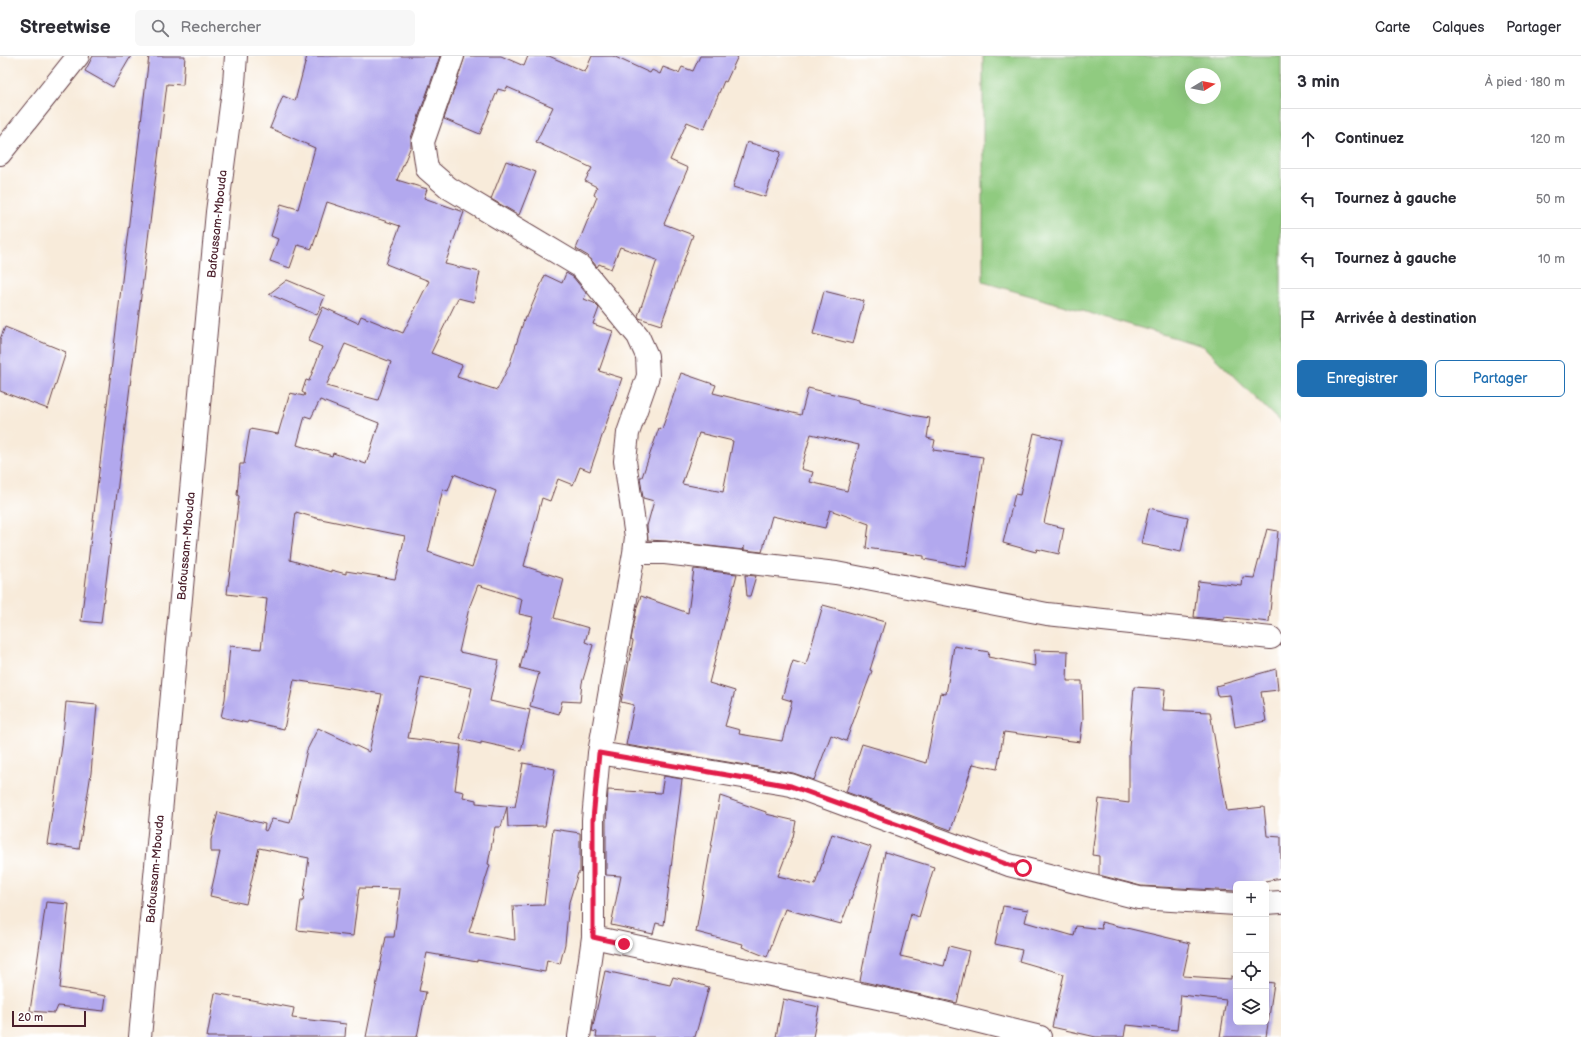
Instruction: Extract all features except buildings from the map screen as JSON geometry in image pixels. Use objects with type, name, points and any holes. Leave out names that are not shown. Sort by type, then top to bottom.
[{"type":"main road","points":[[0,154],[78,56]]},
{"type":"main road","name":"Bafoussam-Mbouda","points":[[140,1037],[217,212],[234,83],[236,56]]},
{"type":"main road","points":[[453,56],[423,142],[427,169],[449,188],[581,266],[638,336],[647,356],[648,376],[628,433],[625,462],[636,537],[599,753],[593,820],[593,937],[579,1037]]},
{"type":"main road","points":[[634,553],[665,553],[836,573],[1047,614],[1271,638]]},
{"type":"main road","points":[[599,753],[791,786],[1009,865],[1139,898],[1233,904]]},
{"type":"main road","points":[[1269,903],[1281,902]]},
{"type":"main road","points":[[593,937],[920,1007],[1040,1037]]},
{"type":"green space","points":[[983,56],[1281,56],[1281,423],[1203,346],[983,282]]},
{"type":"route","points":[[624,944],[593,937],[593,820],[599,753],[791,786],[1009,865],[1023,868]]}]
